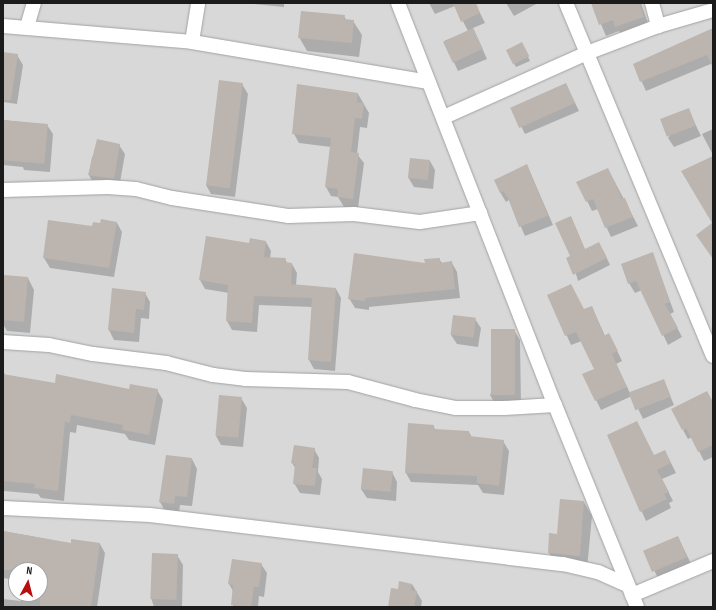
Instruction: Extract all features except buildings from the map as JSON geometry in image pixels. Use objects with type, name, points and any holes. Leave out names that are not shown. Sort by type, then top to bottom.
[{"type":"street","points":[[27,27],[34,3]]},
{"type":"street","points":[[192,42],[198,3]]},
{"type":"street","points":[[398,3],[444,116],[555,405],[632,596]]},
{"type":"street","points":[[566,3],[713,356]]},
{"type":"street","points":[[652,3],[658,26]]},
{"type":"street","points":[[444,116],[587,53],[658,26],[713,10]]},
{"type":"street","points":[[3,26],[192,42],[429,82]]},
{"type":"street","points":[[3,190],[136,189],[172,198],[288,216],[361,215],[420,222],[480,213]]},
{"type":"street","points":[[3,342],[49,345],[92,354],[166,363],[213,375],[245,379],[348,382],[415,400],[456,408],[504,408],[555,405]]},
{"type":"street","points":[[3,508],[150,515],[563,564],[598,572],[632,596]]},
{"type":"street","points":[[632,596],[713,561]]},
{"type":"shaded area","points":[[3,3],[713,3],[713,607],[3,607]]}]
